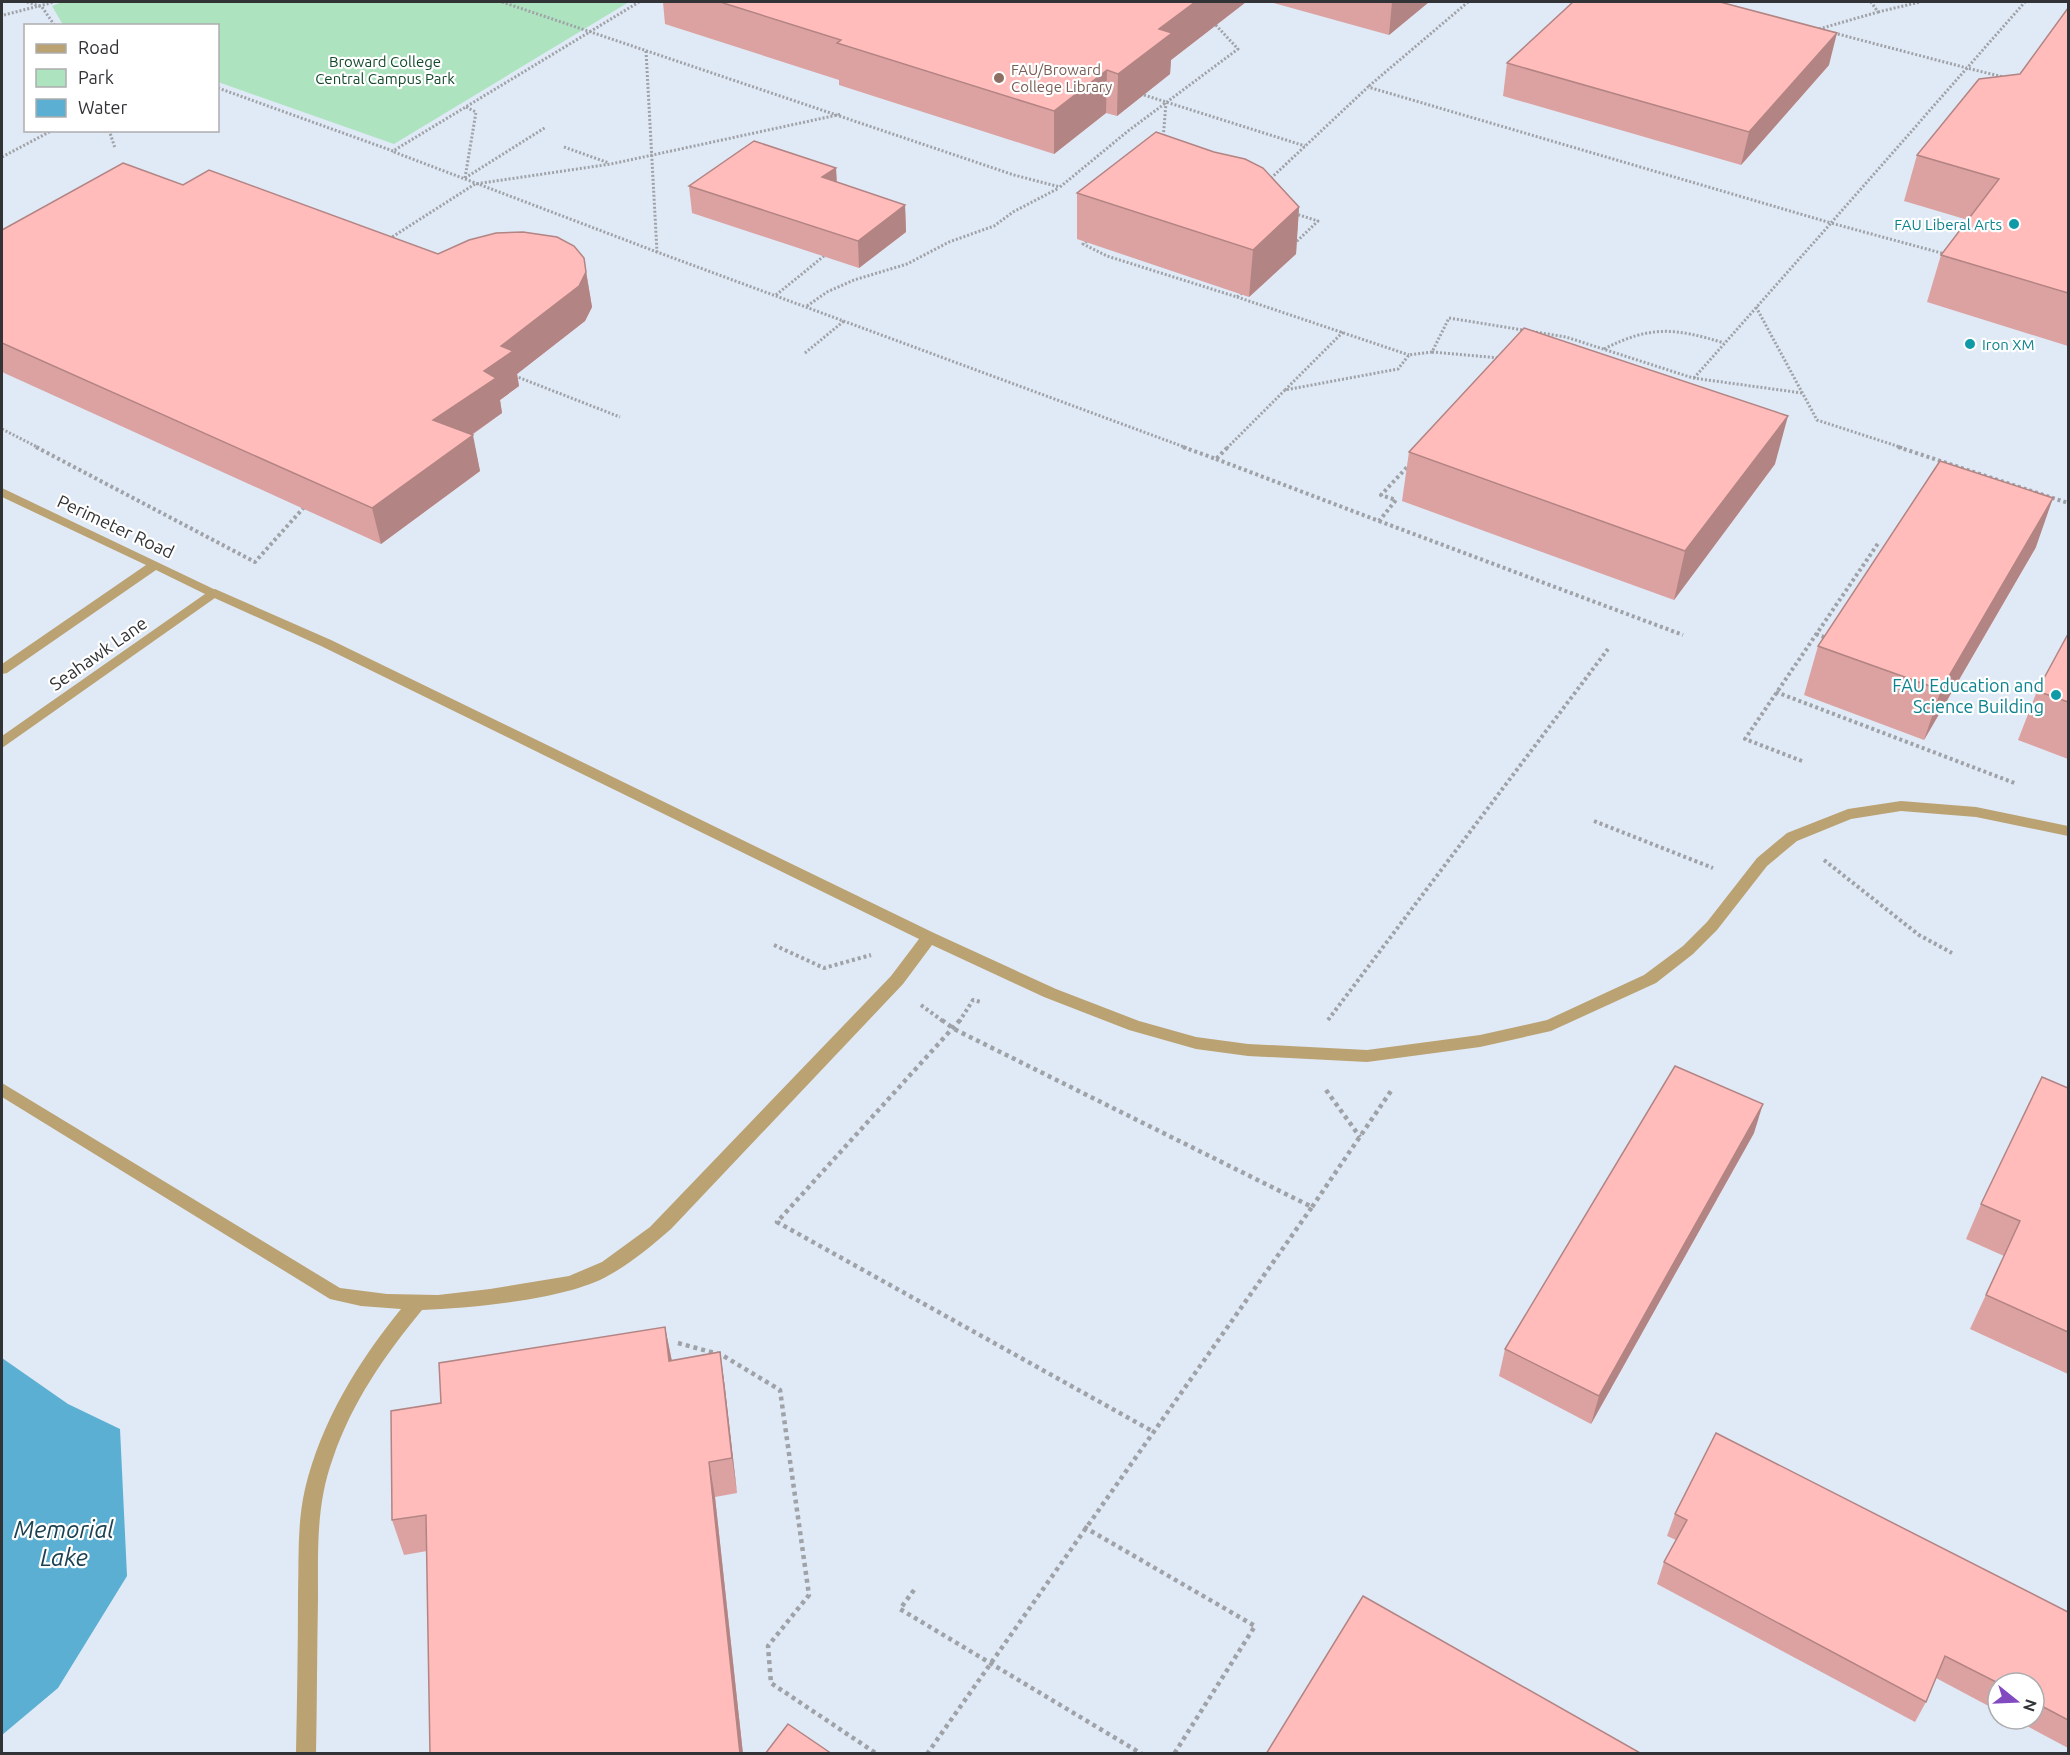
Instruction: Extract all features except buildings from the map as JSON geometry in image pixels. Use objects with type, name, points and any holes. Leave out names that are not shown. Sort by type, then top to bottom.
[{"type":"street","name":"Perimeter Road","points":[[2,492],[336,648],[929,937],[1086,1009],[1196,1043],[1300,1054],[1367,1056],[1480,1041],[1551,1025],[1650,979],[1688,950],[1712,926],[1762,862],[1792,837],[1848,814],[1901,806],[1976,812],[2068,831]]},
{"type":"street","points":[[2,670],[155,565]]},
{"type":"street","name":"Seahawk Lane","points":[[2,743],[215,592]]},
{"type":"street","points":[[2,1089],[336,1294],[370,1303],[417,1303],[505,1295],[584,1279],[628,1256],[665,1224],[897,980],[929,937]]},
{"type":"street","points":[[306,1754],[309,1521],[318,1476],[333,1433],[353,1389],[379,1348],[417,1303]]},
{"type":"path","points":[[27,2],[42,7],[54,24]]},
{"type":"path","points":[[4,15],[42,7],[54,2]]},
{"type":"path","points":[[502,2],[1060,188]]},
{"type":"path","points":[[393,151],[639,2]]},
{"type":"path","points":[[1266,183],[1368,87],[1468,2]]},
{"type":"path","points":[[1871,2],[1878,12]]},
{"type":"path","points":[[1819,29],[1920,2]]},
{"type":"path","points":[[1693,378],[2025,2]]},
{"type":"path","points":[[806,307],[827,292],[854,280],[907,264],[949,242],[994,226],[1013,212],[1060,188],[1166,102],[1238,49],[1208,17]]},
{"type":"path","points":[[1809,26],[2011,78]]},
{"type":"path","points":[[646,51],[657,252]]},
{"type":"path","points":[[1368,87],[1831,223],[1949,255]]},
{"type":"path","points":[[219,88],[393,151],[475,184],[1216,459],[1630,619],[1683,635]]},
{"type":"path","points":[[1144,95],[1306,146]]},
{"type":"path","points":[[1163,142],[1166,102]]},
{"type":"path","points":[[465,178],[476,112],[466,107]]},
{"type":"path","points":[[379,245],[475,184],[611,164],[842,114]]},
{"type":"path","points":[[465,178],[546,127]]},
{"type":"path","points":[[2,157],[49,132]]},
{"type":"path","points":[[110,132],[116,148]]},
{"type":"path","points":[[564,147],[611,164]]},
{"type":"path","points":[[465,178],[475,184]]},
{"type":"path","points":[[1286,252],[1318,221],[1288,211]]},
{"type":"path","points":[[1092,237],[1083,244],[1107,256],[1409,355],[1432,352],[1506,360]]},
{"type":"path","points":[[776,295],[824,256]]},
{"type":"path","points":[[1237,297],[1245,289]]},
{"type":"path","points":[[1756,307],[1817,420],[2068,503]]},
{"type":"path","points":[[1432,352],[1449,318],[1566,337],[1693,378],[1802,393]]},
{"type":"path","points":[[805,353],[845,321]]},
{"type":"path","points":[[1604,349],[1643,330],[1663,328],[1724,343]]},
{"type":"path","points":[[1216,459],[1343,332]]},
{"type":"path","points":[[1285,390],[1398,369],[1409,355]]},
{"type":"path","points":[[513,375],[620,417]]},
{"type":"path","points":[[2,429],[255,562],[307,504]]},
{"type":"path","points":[[1379,521],[1396,500],[1381,495],[1412,461]]},
{"type":"path","points":[[1802,761],[1745,739],[1879,542]]},
{"type":"path","points":[[1816,634],[1838,642]]},
{"type":"path","points":[[1327,1021],[1608,649]]},
{"type":"path","points":[[1776,692],[2025,787]]},
{"type":"path","points":[[1594,821],[1715,869]]},
{"type":"path","points":[[1816,855],[1919,935],[1952,953]]},
{"type":"path","points":[[774,945],[824,968],[870,954],[921,1006],[954,1029],[1312,1207]]},
{"type":"path","points":[[985,1002],[973,1000],[954,1029],[777,1222],[1152,1431]]},
{"type":"path","points":[[927,1754],[1084,1527],[1312,1207],[1396,1083],[1386,1083]]},
{"type":"path","points":[[1332,1084],[1323,1084],[1360,1137]]},
{"type":"path","points":[[678,1343],[722,1355],[780,1390],[810,1595],[768,1646],[771,1683],[877,1754]]},
{"type":"path","points":[[1084,1527],[1255,1626],[1173,1754]]},
{"type":"path","points":[[914,1590],[900,1609],[1142,1754]]},
{"type":"shaded area","points":[[2,2],[2068,2],[2068,1753],[2,1753]]},
{"type":"green space","name":"Broward College Central Campus Park","points":[[62,2],[629,2],[394,144],[219,82],[219,24],[62,24],[52,6]]},
{"type":"water","name":"Memorial Lake","points":[[2,1358],[68,1404],[120,1429],[127,1576],[58,1688],[2,1735]]},
{"type":"place","name":"FAU/Broward College Library","points":[[999,78]]},
{"type":"place","name":"FAU Liberal Arts","points":[[2014,224]]},
{"type":"place","name":"Iron XM","points":[[1970,344]]},
{"type":"place","name":"FAU Education and Science Building","points":[[2056,695]]}]
